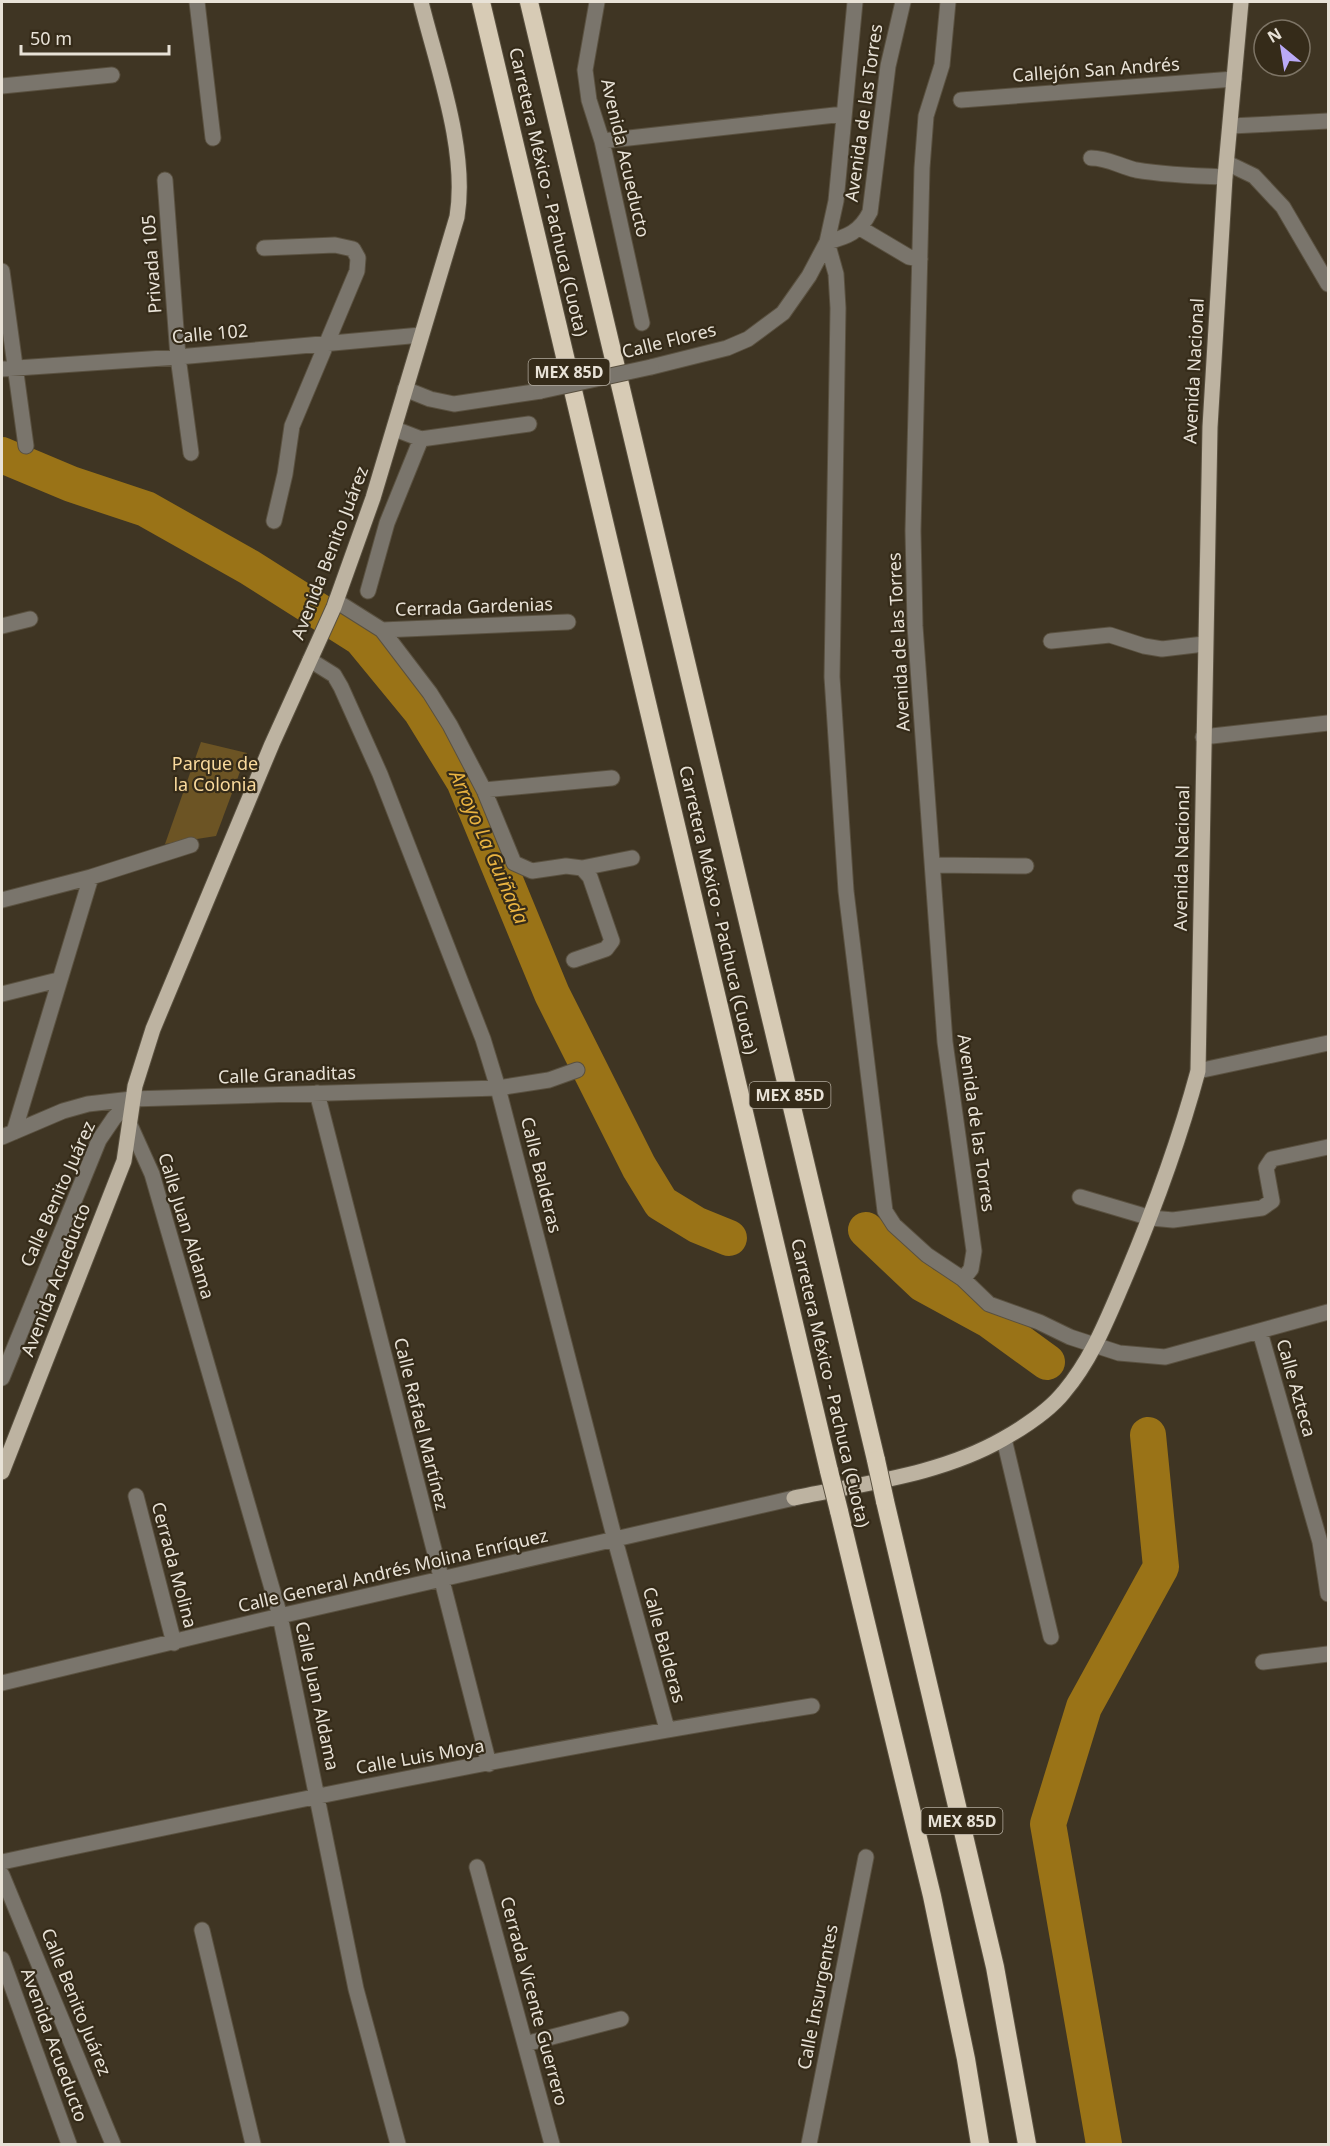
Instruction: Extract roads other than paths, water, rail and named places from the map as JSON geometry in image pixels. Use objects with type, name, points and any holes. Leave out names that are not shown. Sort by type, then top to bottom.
[{"type":"highway","name":"Carretera México - Pachuca (Cuota)","points":[[481,2],[932,1896],[966,2059],[980,2145]]},
{"type":"highway","name":"Carretera México - Pachuca (Cuota)","points":[[530,2],[995,1967],[1027,2145]]},
{"type":"main road","name":"Avenida Benito Juárez","points":[[132,1098],[153,1029],[193,931],[272,744],[335,604],[395,429],[457,217],[461,175],[421,2]]},
{"type":"main road","name":"Avenida Nacional","points":[[794,1498],[943,1465],[1004,1439],[1039,1415],[1063,1394],[1095,1346],[1151,1218],[1184,1121],[1198,1071],[1204,644],[1210,427],[1226,170],[1241,2]]},
{"type":"main road","name":"Avenida Acueducto","points":[[2,1472],[124,1161],[132,1098]]},
{"type":"street","points":[[197,2],[213,138]]},
{"type":"street","name":"Avenida Acueducto","points":[[597,2],[585,70],[594,123],[602,141],[642,323]]},
{"type":"street","name":"Avenida de las Torres","points":[[855,2],[836,201],[826,242],[834,266],[837,308],[832,677],[846,891],[881,1193],[885,1210],[894,1225],[927,1255],[963,1279],[989,1304],[1095,1346],[1137,1356],[1165,1357],[1329,1312]]},
{"type":"street","name":"Avenida de las Torres","points":[[826,242],[843,238],[860,228],[870,212],[874,198],[888,66],[903,2]]},
{"type":"street","name":"Avenida de las Torres","points":[[948,2],[942,65],[926,116],[920,259],[913,580],[945,1042],[974,1251],[971,1269],[963,1279]]},
{"type":"street","points":[[2,86],[112,75]]},
{"type":"street","name":"Callejón San Andrés","points":[[961,100],[1234,79]]},
{"type":"street","points":[[602,141],[844,114]]},
{"type":"street","points":[[1231,126],[1329,122]]},
{"type":"street","points":[[1091,158],[1106,158],[1127,168],[1161,174],[1226,170],[1254,176],[1283,207],[1329,284]]},
{"type":"street","name":"Privada 105","points":[[165,180],[177,357],[191,453]]},
{"type":"street","points":[[860,228],[909,257],[920,259]]},
{"type":"street","name":"Calle Flores","points":[[405,389],[430,399],[454,404],[540,391],[727,348],[767,326],[796,296],[826,242]]},
{"type":"street","points":[[264,248],[335,245],[349,247],[356,253],[357,271],[292,426],[285,474],[274,520]]},
{"type":"street","points":[[2,271],[9,369],[26,446]]},
{"type":"street","name":"Calle 102","points":[[9,369],[177,357],[422,335]]},
{"type":"street","points":[[395,429],[421,439],[529,424]]},
{"type":"street","points":[[368,591],[387,523],[421,439]]},
{"type":"street","points":[[335,604],[382,630],[440,709],[484,790],[510,857],[521,868],[532,871],[566,866],[582,868],[632,858]]},
{"type":"street","points":[[2,626],[30,619]]},
{"type":"street","name":"Cerrada Gardenias","points":[[382,630],[568,622]]},
{"type":"street","points":[[1051,641],[1110,635],[1162,649],[1183,649],[1204,644]]},
{"type":"street","name":"Calle Balderas","points":[[310,660],[334,675],[380,774],[483,1039],[498,1088],[615,1540],[667,1729]]},
{"type":"street","points":[[1203,737],[1329,723]]},
{"type":"street","points":[[484,790],[612,778]]},
{"type":"street","points":[[2,900],[91,877],[191,845]]},
{"type":"street","points":[[933,865],[1026,866]]},
{"type":"street","points":[[574,960],[606,949],[611,944],[612,938],[590,877],[582,868]]},
{"type":"street","points":[[8,1135],[91,877]]},
{"type":"street","points":[[2,994],[58,980]]},
{"type":"street","points":[[1198,1071],[1329,1043]]},
{"type":"street","name":"Calle Granaditas","points":[[8,1135],[71,1108],[132,1098],[498,1088],[549,1080],[577,1070]]},
{"type":"street","name":"Calle Rafael Martínez","points":[[317,1093],[489,1764]]},
{"type":"street","name":"Calle Benito Juárez","points":[[2,1378],[99,1140],[132,1098]]},
{"type":"street","name":"Calle Juan Aldama","points":[[130,1125],[152,1174],[280,1616],[356,1989],[398,2145]]},
{"type":"street","points":[[1080,1197],[1151,1218],[1173,1220],[1266,1206],[1272,1197],[1266,1168],[1272,1159],[1329,1147]]},
{"type":"street","name":"Calle Azteca","points":[[1260,1332],[1320,1542],[1329,1594]]},
{"type":"street","points":[[1004,1439],[1051,1637]]},
{"type":"street","name":"Cerrada Molina","points":[[136,1496],[174,1643]]},
{"type":"street","name":"Calle General Andrés Molina Enríquez","points":[[2,1683],[280,1616],[794,1498]]},
{"type":"street","points":[[1263,1662],[1329,1654]]},
{"type":"street","name":"Calle Luis Moya","points":[[2,1862],[318,1795],[667,1729],[812,1706]]},
{"type":"street","name":"Calle Insurgentes","points":[[809,2145],[866,1857]]},
{"type":"street","name":"Cerrada Vicente Guerrero","points":[[477,1867],[552,2145]]},
{"type":"street","name":"Calle Benito Juárez","points":[[2,1875],[113,2145]]},
{"type":"street","points":[[202,1930],[253,2145]]},
{"type":"street","name":"Avenida Acueducto","points":[[2,1959],[69,2145]]},
{"type":"street","points":[[525,2044],[621,2019]]},
{"type":"waterway","name":"Arroyo La Guiñada","points":[[2,455],[71,484],[146,509],[249,567],[361,638],[421,711],[464,781],[552,994],[639,1167],[661,1203],[697,1225],[729,1238]]},
{"type":"waterway","points":[[866,1230],[923,1284],[989,1320],[1047,1362]]},
{"type":"waterway","points":[[1104,2144],[1048,1824],[1084,1707],[1161,1567],[1148,1435]]},
{"type":"park label","name":"Parque de la Colonia","points":[[215,774]]}]
